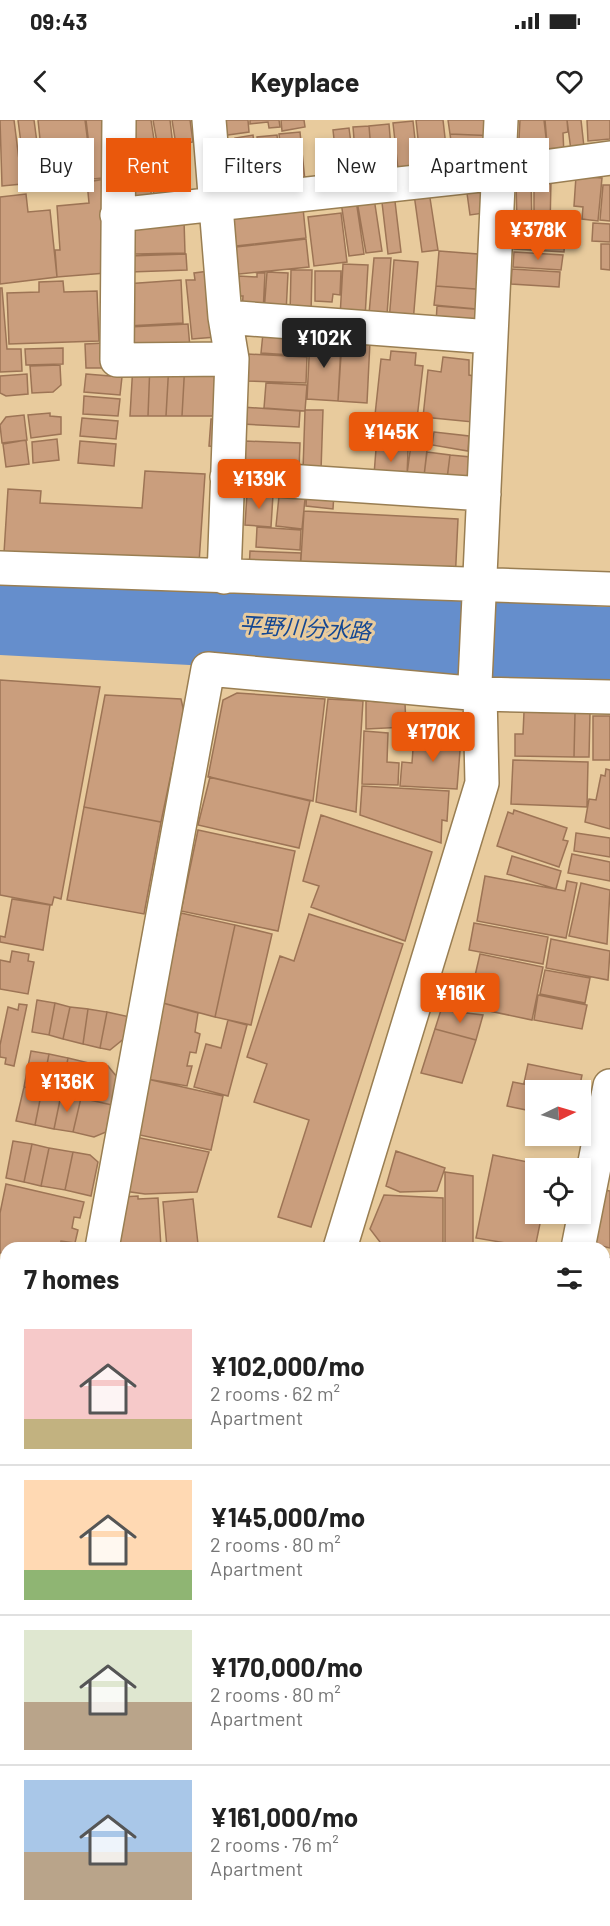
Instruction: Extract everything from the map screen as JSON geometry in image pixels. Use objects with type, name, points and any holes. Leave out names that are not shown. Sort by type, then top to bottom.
[{"type":"street","points":[[119,120],[117,360],[232,359]]},
{"type":"street","points":[[209,120],[225,317],[232,359],[224,576]]},
{"type":"street","points":[[500,138],[501,120]]},
{"type":"street","points":[[549,166],[610,158]]},
{"type":"street","points":[[117,215],[409,183]]},
{"type":"street","points":[[342,1242],[482,783],[478,688],[480,591],[498,192]]},
{"type":"street","points":[[225,317],[491,337]]},
{"type":"street","points":[[227,477],[484,494]]},
{"type":"street","points":[[0,568],[224,576],[480,591],[610,589]]},
{"type":"street","points":[[103,1242],[208,669],[610,697]]},
{"type":"street","points":[[579,1242],[610,1086]]},
{"type":"water","name":"平野川分水路","points":[[0,573],[610,607],[610,687],[0,655]]},
{"type":"building","points":[[0,120],[14,120],[18,152],[18,184],[2,186]]},
{"type":"building","points":[[18,120],[34,120],[36,138],[20,138]]},
{"type":"building","points":[[38,120],[85,120],[87,138],[40,138]]},
{"type":"building","points":[[86,120],[112,120],[112,138],[106,138],[106,178],[94,179],[94,138],[88,138]]},
{"type":"building","points":[[131,120],[151,120],[154,138],[131,138]]},
{"type":"building","points":[[153,120],[170,120],[172,138],[156,138]]},
{"type":"building","points":[[172,120],[190,120],[193,142],[191,142],[191,138],[175,138]]},
{"type":"building","points":[[212,120],[248,120],[249,132],[214,137]]},
{"type":"building","points":[[250,120],[279,120],[280,127],[269,128],[268,122],[250,124]]},
{"type":"building","points":[[281,120],[304,120],[305,127],[282,131]]},
{"type":"building","points":[[416,120],[443,120],[445,138],[418,138]]},
{"type":"building","points":[[448,120],[498,120],[497,136],[450,134]]},
{"type":"building","points":[[520,120],[544,120],[546,138],[519,138]]},
{"type":"building","points":[[545,120],[567,120],[568,132],[563,133],[564,155],[549,156],[549,138],[546,138]]},
{"type":"building","points":[[567,120],[581,120],[585,156],[572,158]]},
{"type":"building","points":[[587,120],[610,120],[610,139],[588,141]]},
{"type":"building","points":[[413,121],[415,138],[409,138],[409,168],[398,169],[397,138],[395,138],[393,123]]},
{"type":"building","points":[[389,124],[390,138],[370,138],[369,126]]},
{"type":"building","points":[[369,126],[370,138],[354,138],[353,127]]},
{"type":"building","points":[[349,128],[350,138],[334,138],[333,130]]},
{"type":"building","points":[[300,132],[301,138],[279,138],[279,134]]},
{"type":"building","points":[[450,134],[497,136],[497,138],[451,138]]},
{"type":"building","points":[[253,135],[253,138],[235,138]]},
{"type":"building","points":[[277,135],[277,138],[257,138]]},
{"type":"building","points":[[576,176],[602,178],[598,221],[582,219],[583,207],[574,206]]},
{"type":"building","points":[[106,179],[106,192],[111,192],[106,273],[57,277],[55,250],[60,250],[57,206],[89,203],[88,192],[94,192],[94,181]]},
{"type":"building","points":[[549,179],[551,179],[550,229],[534,229],[534,192],[549,192]]},
{"type":"building","points":[[603,185],[610,185],[610,221],[600,220]]},
{"type":"building","points":[[130,192],[151,192],[152,199],[130,202]]},
{"type":"building","points":[[153,192],[190,192],[190,193],[154,197]]},
{"type":"building","points":[[414,192],[429,192],[438,250],[422,252]]},
{"type":"building","points":[[467,192],[485,192],[491,212],[470,215]]},
{"type":"building","points":[[516,192],[531,192],[532,227],[517,227]]},
{"type":"building","points":[[394,193],[401,252],[388,254],[381,194]]},
{"type":"building","points":[[26,194],[28,212],[50,210],[57,277],[0,284],[0,197]]},
{"type":"building","points":[[302,198],[306,238],[227,247],[223,207]]},
{"type":"building","points":[[374,198],[382,251],[366,253],[357,201]]},
{"type":"building","points":[[356,200],[364,254],[349,256],[341,202]]},
{"type":"building","points":[[341,213],[347,262],[314,266],[308,217]]},
{"type":"building","points":[[184,220],[185,253],[135,254],[134,224]]},
{"type":"building","points":[[593,223],[610,224],[610,242],[592,241]]},
{"type":"building","points":[[515,232],[565,235],[564,252],[514,249]]},
{"type":"building","points":[[306,239],[309,267],[230,275],[227,248]]},
{"type":"building","points":[[601,244],[610,244],[610,270],[601,269]]},
{"type":"building","points":[[439,251],[491,255],[488,290],[436,286]]},
{"type":"building","points":[[514,252],[563,255],[561,270],[513,267]]},
{"type":"building","points":[[186,254],[187,270],[130,272],[129,256]]},
{"type":"building","points":[[374,258],[391,258],[387,315],[369,314]]},
{"type":"building","points":[[394,260],[418,262],[413,323],[389,321]]},
{"type":"building","points":[[343,264],[368,265],[365,318],[340,317]]},
{"type":"building","points":[[512,269],[560,272],[559,287],[511,284]]},
{"type":"building","points":[[291,270],[312,270],[311,315],[290,315]]},
{"type":"building","points":[[209,271],[216,337],[192,339],[186,280],[195,280],[194,273]]},
{"type":"building","points":[[315,271],[341,271],[340,295],[333,294],[332,302],[315,301]]},
{"type":"building","points":[[267,272],[288,273],[286,313],[264,312]]},
{"type":"building","points":[[257,273],[265,273],[263,313],[242,311],[243,296],[238,296],[239,276],[257,277]]},
{"type":"building","points":[[181,280],[183,323],[127,326],[125,284]]},
{"type":"building","points":[[63,281],[64,292],[97,291],[99,341],[9,344],[7,293],[39,292],[39,282]]},
{"type":"building","points":[[436,286],[488,290],[487,310],[434,305]]},
{"type":"building","points":[[0,288],[2,288],[7,349],[21,349],[22,371],[0,372]]},
{"type":"building","points":[[437,306],[486,310],[485,327],[436,324]]},
{"type":"building","points":[[188,324],[190,348],[131,351],[129,327]]},
{"type":"building","points":[[263,333],[308,336],[306,356],[261,353]]},
{"type":"building","points":[[310,338],[342,340],[338,401],[307,399]]},
{"type":"building","points":[[354,340],[370,341],[367,403],[338,401],[341,345],[354,346]]},
{"type":"building","points":[[105,343],[106,368],[86,368],[85,344]]},
{"type":"building","points":[[63,348],[63,364],[26,365],[25,349]]},
{"type":"building","points":[[391,351],[416,353],[415,365],[423,366],[417,419],[375,415],[381,359],[390,360]]},
{"type":"building","points":[[247,354],[307,357],[306,383],[246,381]]},
{"type":"building","points":[[443,357],[469,360],[469,375],[480,377],[473,422],[423,417],[428,370],[441,372]]},
{"type":"building","points":[[227,361],[224,416],[182,416],[185,362]]},
{"type":"building","points":[[185,362],[182,416],[166,416],[169,363]]},
{"type":"building","points":[[150,363],[169,363],[166,416],[148,416]]},
{"type":"building","points":[[150,363],[148,416],[130,416],[133,364]]},
{"type":"building","points":[[60,365],[61,385],[53,392],[32,393],[30,366]]},
{"type":"building","points":[[27,374],[28,394],[6,396],[0,393],[0,376]]},
{"type":"building","points":[[86,374],[122,377],[120,395],[84,392]]},
{"type":"building","points":[[266,383],[307,385],[305,411],[264,408]]},
{"type":"building","points":[[84,396],[120,399],[118,416],[83,414]]},
{"type":"building","points":[[242,407],[300,411],[299,427],[242,424]]},
{"type":"building","points":[[305,410],[323,410],[321,471],[303,470]]},
{"type":"building","points":[[50,413],[50,416],[61,417],[61,434],[31,438],[28,415]]},
{"type":"building","points":[[24,415],[27,440],[2,443],[0,425],[6,417]]},
{"type":"building","points":[[82,418],[118,421],[116,439],[80,436]]},
{"type":"building","points":[[211,419],[222,419],[220,447],[209,446]]},
{"type":"building","points":[[413,430],[429,432],[424,476],[407,474]]},
{"type":"building","points":[[434,432],[469,436],[468,451],[432,445]]},
{"type":"building","points":[[57,439],[59,460],[33,463],[32,442]]},
{"type":"building","points":[[26,440],[29,464],[6,467],[3,444]]},
{"type":"building","points":[[80,441],[116,444],[114,466],[78,463]]},
{"type":"building","points":[[245,441],[300,443],[299,469],[249,466],[245,461]]},
{"type":"building","points":[[376,449],[408,450],[407,477],[374,475]]},
{"type":"building","points":[[427,452],[450,455],[447,479],[424,476]]},
{"type":"building","points":[[450,455],[471,457],[468,481],[447,479]]},
{"type":"building","points":[[145,471],[205,474],[199,563],[4,553],[8,489],[41,491],[40,503],[142,508]]},
{"type":"building","points":[[307,490],[334,493],[333,509],[306,506]]},
{"type":"building","points":[[247,494],[273,495],[271,527],[245,525]]},
{"type":"building","points":[[279,496],[305,499],[302,529],[276,526]]},
{"type":"building","points":[[304,511],[458,519],[455,583],[300,574]]},
{"type":"building","points":[[257,527],[301,530],[300,550],[256,547]]},
{"type":"building","points":[[250,551],[301,553],[300,574],[249,572]]},
{"type":"building","points":[[0,680],[100,687],[61,899],[54,897],[52,905],[0,895]]},
{"type":"building","points":[[237,693],[325,699],[313,801],[208,777],[223,700]]},
{"type":"building","points":[[105,695],[181,699],[184,712],[161,822],[84,807]]},
{"type":"building","points":[[328,699],[363,701],[356,812],[316,802]]},
{"type":"building","points":[[366,701],[405,703],[406,727],[366,729]]},
{"type":"building","points":[[524,712],[575,713],[574,757],[515,756],[515,734],[523,734]]},
{"type":"building","points":[[425,713],[464,716],[463,733],[424,731]]},
{"type":"building","points":[[575,713],[590,713],[589,757],[574,757]]},
{"type":"building","points":[[593,716],[610,716],[610,760],[593,760]]},
{"type":"building","points":[[364,731],[388,733],[387,762],[399,763],[398,785],[362,784]]},
{"type":"building","points":[[414,735],[461,738],[457,789],[400,786],[402,762],[412,763]]},
{"type":"building","points":[[513,760],[588,762],[587,807],[511,804]]},
{"type":"building","points":[[606,769],[610,770],[610,829],[585,822],[589,799],[596,800],[601,775],[605,776]]},
{"type":"building","points":[[210,777],[310,801],[299,848],[198,825]]},
{"type":"building","points":[[362,786],[449,791],[447,821],[442,820],[441,843],[360,815]]},
{"type":"building","points":[[84,807],[161,822],[144,914],[67,900]]},
{"type":"building","points":[[514,810],[567,828],[563,840],[568,841],[559,867],[497,846],[508,812],[513,814]]},
{"type":"building","points":[[321,815],[432,852],[405,941],[311,907],[319,886],[303,881]]},
{"type":"building","points":[[198,830],[295,851],[278,931],[181,911]]},
{"type":"building","points":[[576,833],[610,838],[610,857],[574,851]]},
{"type":"building","points":[[572,854],[610,862],[610,881],[568,873]]},
{"type":"building","points":[[512,856],[561,871],[556,889],[507,874]]},
{"type":"building","points":[[485,876],[565,891],[567,881],[577,883],[566,938],[477,921]]},
{"type":"building","points":[[581,883],[610,890],[607,944],[569,936]]},
{"type":"building","points":[[12,899],[50,905],[43,950],[0,942],[0,936],[5,937]]},
{"type":"building","points":[[181,913],[235,925],[215,1017],[163,1003]]},
{"type":"building","points":[[309,914],[403,944],[311,1227],[278,1217],[309,1120],[254,1102],[267,1064],[247,1057],[280,956],[294,961]]},
{"type":"building","points":[[474,923],[548,937],[543,964],[469,950]]},
{"type":"building","points":[[235,925],[272,934],[251,1025],[215,1017]]},
{"type":"building","points":[[551,939],[610,951],[608,980],[546,968]]},
{"type":"building","points":[[12,951],[29,954],[28,961],[34,962],[28,994],[0,989],[0,960],[10,962]]},
{"type":"building","points":[[480,954],[543,967],[532,1020],[456,1004],[459,990],[471,993]]},
{"type":"building","points":[[545,970],[590,978],[585,1003],[540,994]]},
{"type":"building","points":[[538,995],[587,1005],[582,1029],[534,1020]]},
{"type":"building","points":[[37,1000],[55,1003],[49,1035],[32,1032]]},
{"type":"building","points":[[55,1003],[70,1007],[63,1039],[49,1035]]},
{"type":"building","points":[[163,1003],[198,1013],[195,1032],[200,1034],[196,1053],[190,1052],[187,1066],[192,1066],[187,1086],[147,1079]]},
{"type":"building","points":[[19,1004],[27,1005],[14,1066],[5,1064],[6,1058],[0,1057],[0,1045],[8,1007],[18,1010]]},
{"type":"building","points":[[70,1007],[88,1009],[83,1044],[63,1039]]},
{"type":"building","points":[[88,1009],[107,1012],[100,1048],[83,1044]]},
{"type":"building","points":[[441,1010],[483,1015],[476,1040],[435,1029]]},
{"type":"building","points":[[107,1012],[130,1017],[126,1037],[110,1050],[100,1048]]},
{"type":"building","points":[[228,1020],[247,1025],[228,1096],[194,1087],[206,1044],[221,1048]]},
{"type":"building","points":[[435,1029],[476,1040],[462,1083],[421,1073]]},
{"type":"building","points":[[31,1051],[49,1054],[42,1090],[24,1087]]},
{"type":"building","points":[[49,1054],[68,1058],[61,1095],[42,1090]]},
{"type":"building","points":[[68,1058],[89,1063],[81,1098],[61,1095]]},
{"type":"building","points":[[89,1063],[108,1066],[117,1077],[112,1105],[81,1098]]},
{"type":"building","points":[[528,1064],[582,1075],[581,1080],[525,1080],[524,1083]]},
{"type":"building","points":[[147,1079],[223,1096],[211,1150],[135,1134]]},
{"type":"building","points":[[513,1082],[525,1084],[525,1110],[507,1106]]},
{"type":"building","points":[[24,1087],[42,1090],[35,1125],[16,1121]]},
{"type":"building","points":[[42,1090],[61,1095],[54,1129],[35,1125]]},
{"type":"building","points":[[61,1095],[81,1098],[73,1132],[54,1129]]},
{"type":"building","points":[[81,1098],[112,1105],[106,1132],[94,1137],[73,1132]]},
{"type":"building","points":[[135,1137],[209,1152],[197,1192],[145,1194],[124,1191]]},
{"type":"building","points":[[13,1141],[32,1144],[24,1182],[6,1178]]},
{"type":"building","points":[[32,1144],[49,1148],[41,1186],[24,1182]]},
{"type":"building","points":[[49,1148],[73,1152],[65,1190],[41,1186]]},
{"type":"building","points":[[396,1151],[445,1168],[437,1191],[400,1192],[386,1186]]},
{"type":"building","points":[[73,1152],[90,1155],[98,1162],[91,1196],[65,1190]]},
{"type":"building","points":[[493,1155],[525,1162],[525,1224],[540,1224],[536,1242],[500,1242],[476,1238]]},
{"type":"building","points":[[445,1172],[473,1176],[473,1242],[445,1242]]},
{"type":"building","points":[[6,1184],[84,1202],[80,1218],[74,1217],[72,1228],[78,1230],[75,1242],[0,1242],[0,1213]]},
{"type":"building","points":[[605,1190],[610,1191],[610,1242],[593,1242]]},
{"type":"building","points":[[384,1195],[443,1198],[443,1242],[380,1242],[370,1229]]},
{"type":"building","points":[[121,1197],[158,1198],[161,1242],[113,1242],[109,1239]]},
{"type":"building","points":[[193,1199],[198,1242],[166,1242],[163,1202]]}]
